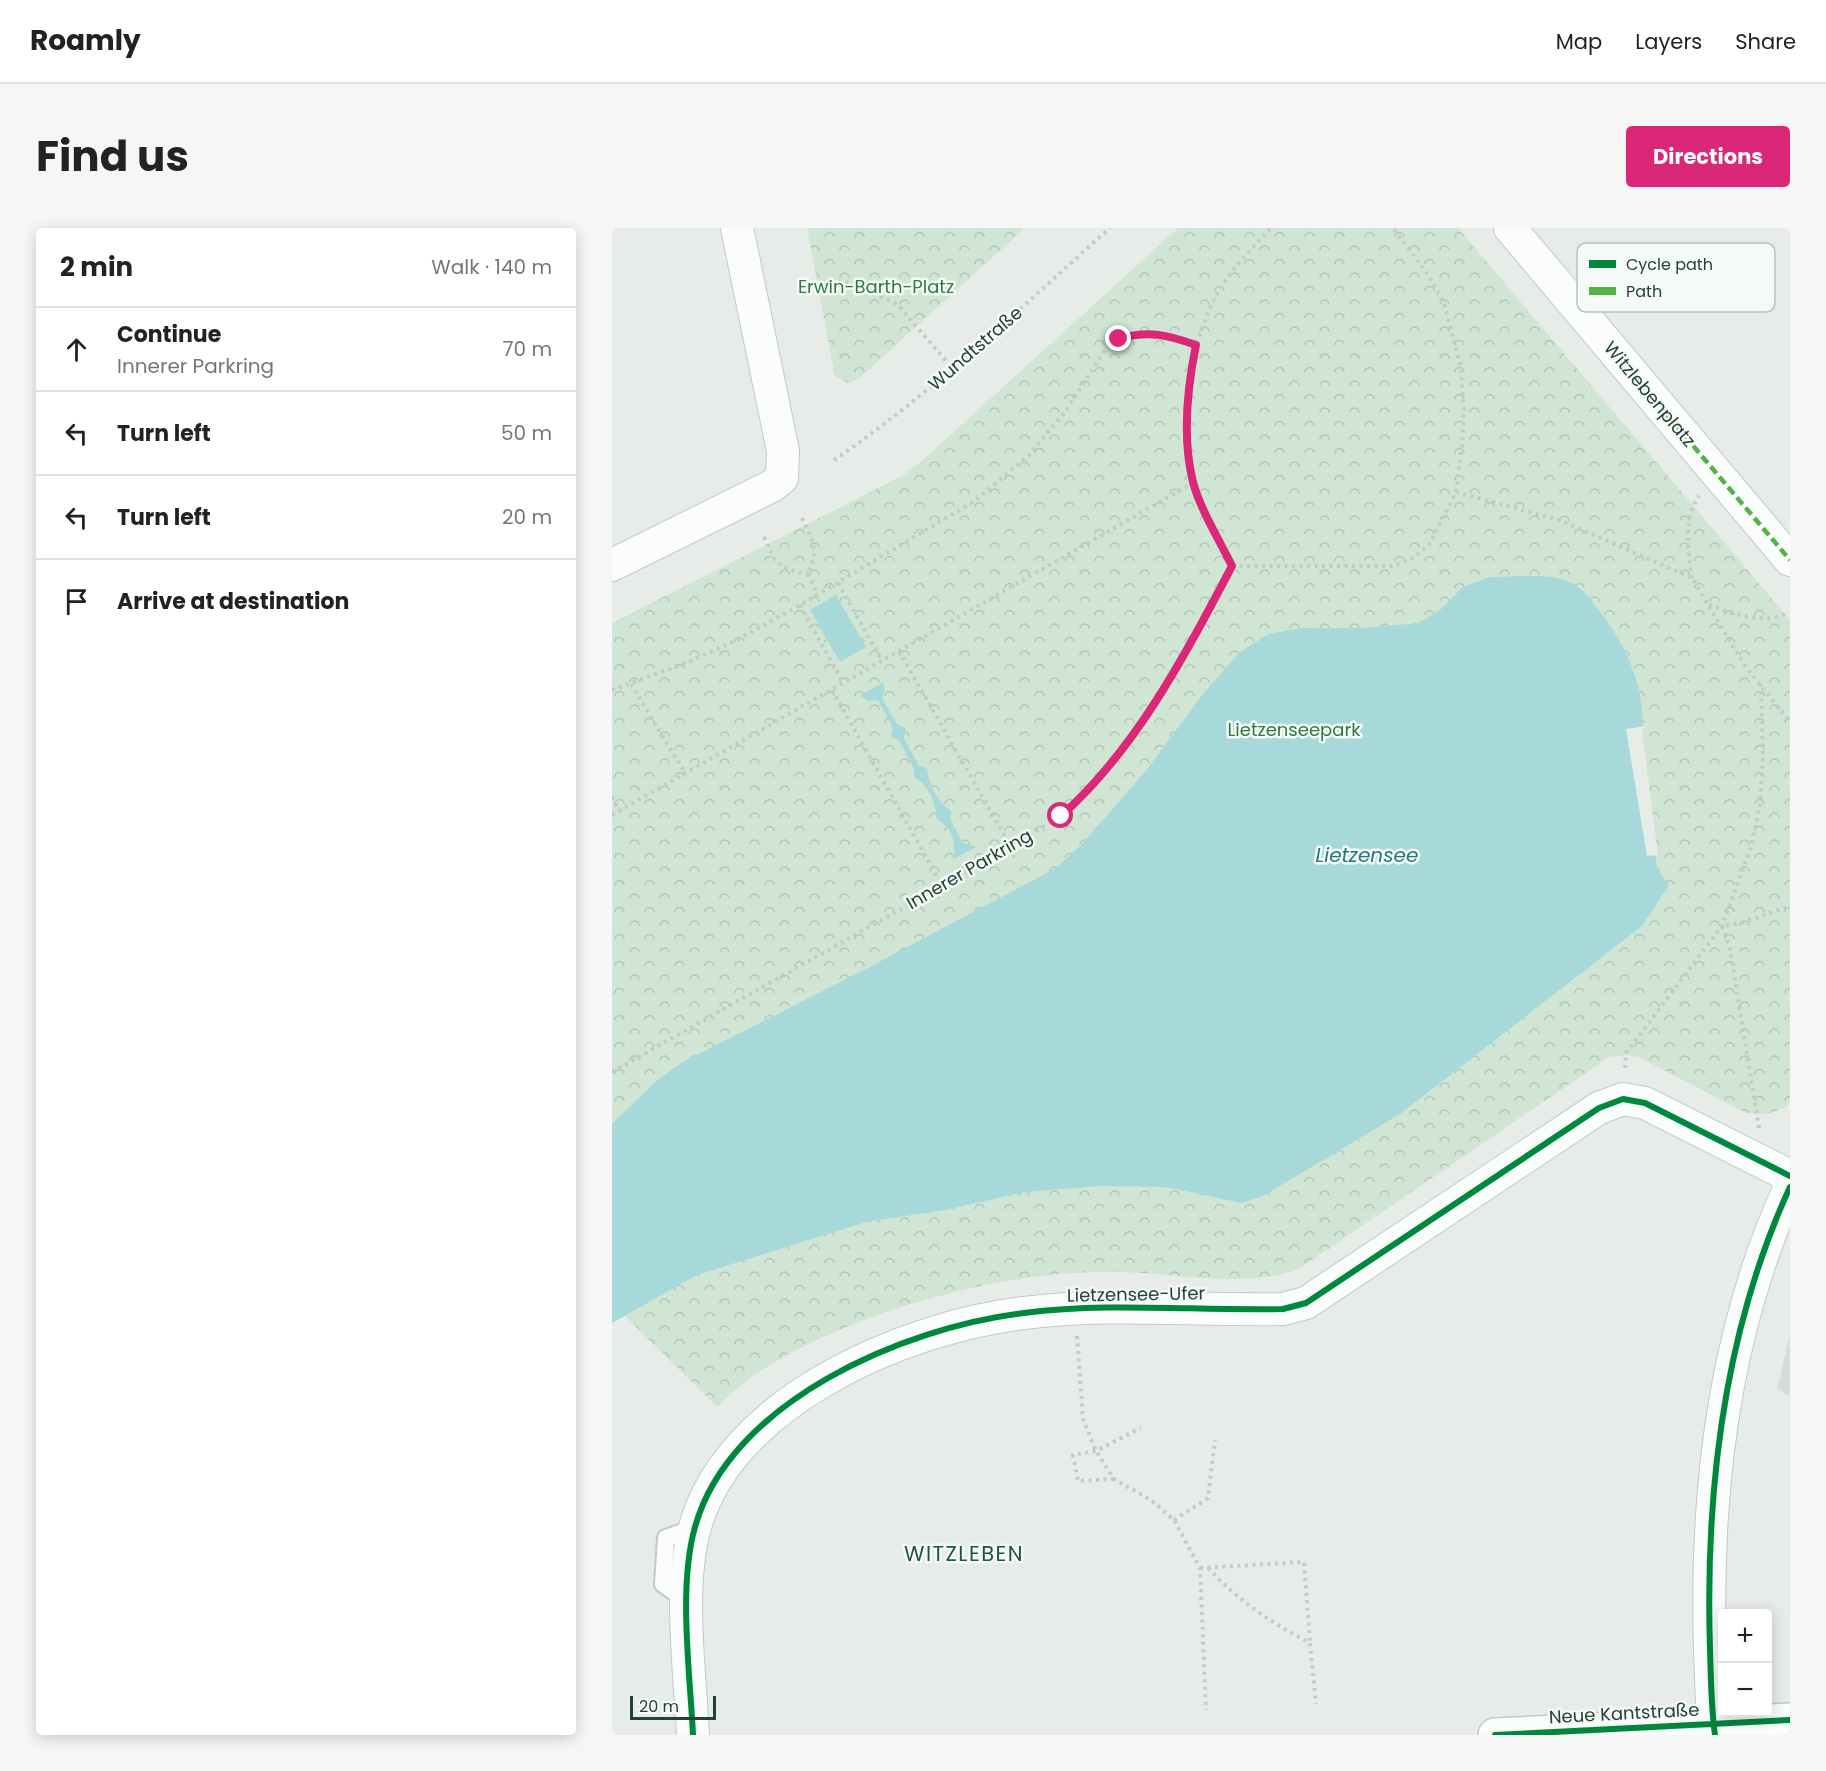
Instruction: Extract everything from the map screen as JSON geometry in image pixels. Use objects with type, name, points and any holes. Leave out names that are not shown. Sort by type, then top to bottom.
[{"type":"main road","name":"Neue Kantstraße","points":[[1495,1735],[1714,1729],[1790,1720]]},
{"type":"street","points":[[612,565],[772,486],[782,478],[783,451],[737,228]]},
{"type":"street","name":"Witzlebenplatz","points":[[1510,228],[1577,308]]},
{"type":"street","name":"Witzlebenplatz","points":[[1581,312],[1790,560]]},
{"type":"street","name":"Lietzensee-Ufer","points":[[693,1735],[687,1569],[694,1528],[702,1504],[733,1453],[752,1432],[798,1396],[860,1363],[947,1329],[1025,1313],[1133,1307],[1282,1309],[1306,1303],[1599,1108],[1623,1099],[1645,1103],[1790,1176]]},
{"type":"street","points":[[1714,1729],[1709,1597],[1716,1472],[1732,1361],[1752,1284],[1775,1220],[1790,1187]]},
{"type":"path","points":[[1270,228],[1223,283],[1208,312],[1196,345],[1189,380],[1187,407],[1194,483],[1232,566],[1391,566],[1410,560],[1429,545],[1456,492],[1464,409],[1460,363],[1444,304],[1429,276],[1393,228]]},
{"type":"path","points":[[801,288],[843,281],[897,304],[953,369]]},
{"type":"path","points":[[612,690],[737,640],[976,501],[1029,455],[1065,412],[1105,350],[1119,339],[1136,333],[1161,333],[1196,345]]},
{"type":"path","points":[[1721,479],[1697,498],[1691,514],[1688,536],[1692,578],[1745,666],[1790,722]]},
{"type":"path","points":[[612,815],[1194,483]]},
{"type":"path","points":[[1456,492],[1562,521],[1692,578]]},
{"type":"path","points":[[802,518],[814,543],[815,556],[808,574],[818,594]]},
{"type":"path","points":[[764,537],[775,562],[788,571],[808,574]]},
{"type":"path","points":[[838,583],[882,661]]},
{"type":"path","points":[[1708,604],[1734,614],[1760,617],[1780,618],[1789,612]]},
{"type":"path","points":[[800,605],[843,683]]},
{"type":"path","points":[[899,651],[1011,847]]},
{"type":"path","points":[[631,684],[685,772]]},
{"type":"path","points":[[1625,1068],[1626,1053],[1722,926],[1751,847],[1760,805],[1763,756],[1761,684]]},
{"type":"path","points":[[832,690],[942,885]]},
{"type":"path","points":[[612,797],[619,811]]},
{"type":"path","points":[[1722,926],[1741,923],[1790,906]]},
{"type":"path","points":[[1722,926],[1730,949],[1759,1131]]},
{"type":"path","points":[[1077,1335],[1083,1419],[1096,1451],[1114,1479],[1150,1500],[1174,1520],[1200,1568],[1206,1710]]},
{"type":"path","points":[[1114,1479],[1078,1481],[1073,1455],[1096,1451],[1141,1428]]},
{"type":"path","points":[[1174,1520],[1208,1498],[1215,1440]]},
{"type":"path","points":[[1200,1568],[1304,1562],[1316,1704]]},
{"type":"path","points":[[1209,1568],[1231,1591],[1266,1620],[1311,1643]]},
{"type":"shaded area","points":[[1790,1334],[1790,1396],[1777,1389]]},
{"type":"green space","name":"Erwin-Barth-Platz","points":[[807,228],[1025,228],[858,379],[848,383],[835,376]]},
{"type":"green space","name":"Lietzenseepark","points":[[1178,228],[1458,228],[1790,620],[1790,1101],[1787,1106],[1766,1114],[1746,1113],[1639,1057],[1625,1055],[1609,1057],[1299,1269],[1278,1275],[1233,1279],[1119,1272],[1076,1273],[1031,1277],[984,1285],[890,1311],[804,1346],[753,1376],[717,1407],[625,1316],[612,1323],[612,623],[902,476],[923,460]]},
{"type":"water","name":"Lietzensee","points":[[1490,577],[1546,577],[1564,580],[1579,588],[1608,622],[1631,664],[1642,709],[1643,726],[1638,729],[1655,855],[1658,871],[1669,885],[1642,926],[1400,1114],[1263,1196],[1241,1203],[1166,1187],[1100,1186],[1025,1192],[945,1210],[866,1222],[697,1275],[612,1323],[612,1124],[655,1082],[681,1063],[864,970],[1056,868],[1080,846],[1145,772],[1203,694],[1239,653],[1268,634],[1302,628],[1362,628],[1419,623],[1440,610],[1463,587]]},
{"type":"water","points":[[836,595],[866,647],[840,662],[810,610]]},
{"type":"water","points":[[883,682],[885,690],[882,698],[897,724],[906,729],[904,738],[919,766],[927,768],[934,792],[951,811],[950,819],[962,842],[976,847],[954,859],[954,841],[950,831],[937,819],[931,795],[914,777],[914,769],[899,740],[891,737],[893,728],[878,700],[868,701],[860,696]]},
{"type":"pier","points":[[1646,726],[1642,730],[1658,855],[1647,856],[1626,729]]},
{"type":"marked path","points":[[1667,415],[1790,560]]},
{"type":"cycle path","points":[[693,1735],[686,1603],[687,1576],[695,1527],[714,1482],[744,1442],[783,1408],[828,1378],[877,1354],[927,1335],[977,1321],[1024,1313],[1121,1307],[1283,1309],[1306,1303],[1599,1108],[1623,1099],[1645,1103],[1790,1176]]},
{"type":"cycle path","points":[[1715,1735],[1711,1692],[1709,1590],[1711,1531],[1723,1413],[1734,1355],[1749,1298],[1767,1242],[1790,1187]]},
{"type":"cycle path","points":[[1495,1735],[1790,1720]]},
{"type":"district","name":"WITZLEBEN","points":[[964,1553]]},
{"type":"route","points":[[1061,816],[1090,790],[1113,762],[1150,708],[1187,652],[1232,566],[1194,483],[1187,407],[1189,380],[1196,345],[1161,333],[1136,333],[1119,339]]}]
